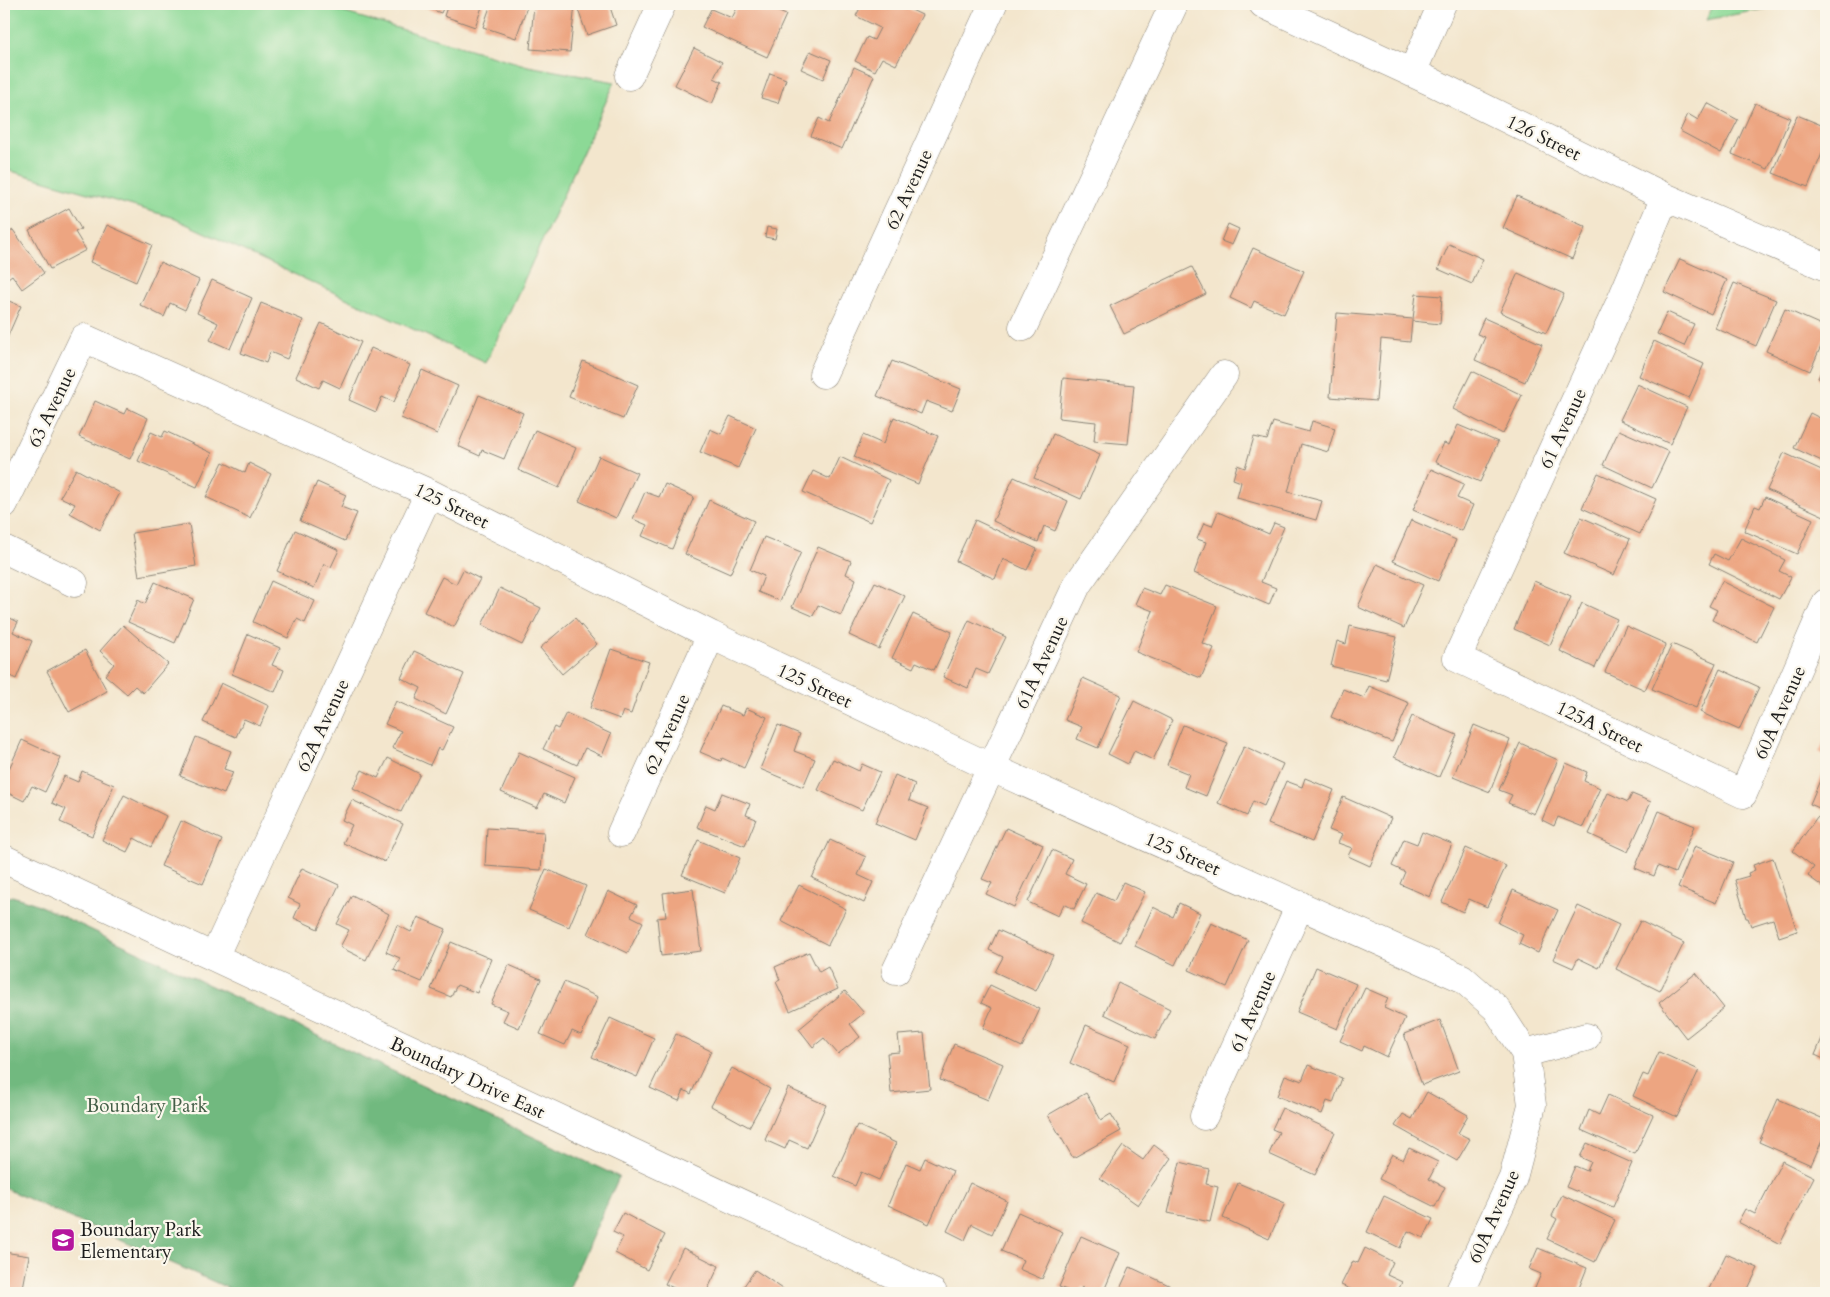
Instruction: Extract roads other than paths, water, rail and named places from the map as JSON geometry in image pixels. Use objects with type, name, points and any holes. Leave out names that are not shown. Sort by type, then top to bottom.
[{"type":"street","points":[[628,76],[662,4]]},
{"type":"street","name":"62 Avenue","points":[[823,374],[993,4]]},
{"type":"street","points":[[1023,327],[1174,4]]},
{"type":"street","name":"126 Street","points":[[1263,4],[1412,73],[1664,197],[1826,267]]},
{"type":"street","points":[[1412,73],[1442,4]]},
{"type":"street","name":"61 Avenue","points":[[1457,658],[1622,296],[1664,197]]},
{"type":"street","name":"125 Street","points":[[84,338],[429,493],[711,635],[992,768],[1462,978],[1496,1008],[1525,1053]]},
{"type":"street","name":"63 Avenue","points":[[4,504],[84,338]]},
{"type":"street","name":"61A Avenue","points":[[896,971],[1077,585],[1224,375]]},
{"type":"street","name":"62A Avenue","points":[[214,957],[429,493]]},
{"type":"street","points":[[4,549],[74,583]]},
{"type":"street","name":"60A Avenue","points":[[1743,794],[1826,603]]},
{"type":"street","name":"62 Avenue","points":[[621,833],[711,635]]},
{"type":"street","name":"125A Street","points":[[1457,658],[1743,794]]},
{"type":"street","name":"Boundary Drive East","points":[[4,859],[932,1293]]},
{"type":"street","name":"61 Avenue","points":[[1204,1116],[1300,905]]},
{"type":"street","points":[[1525,1053],[1586,1037]]},
{"type":"street","name":"60A Avenue","points":[[1458,1293],[1513,1178],[1532,1105],[1525,1053]]},
{"type":"place","name":"Boundary Park Elementary","points":[[63,1240]]},
{"type":"park label","name":"Boundary Park","points":[[147,1105]]}]
